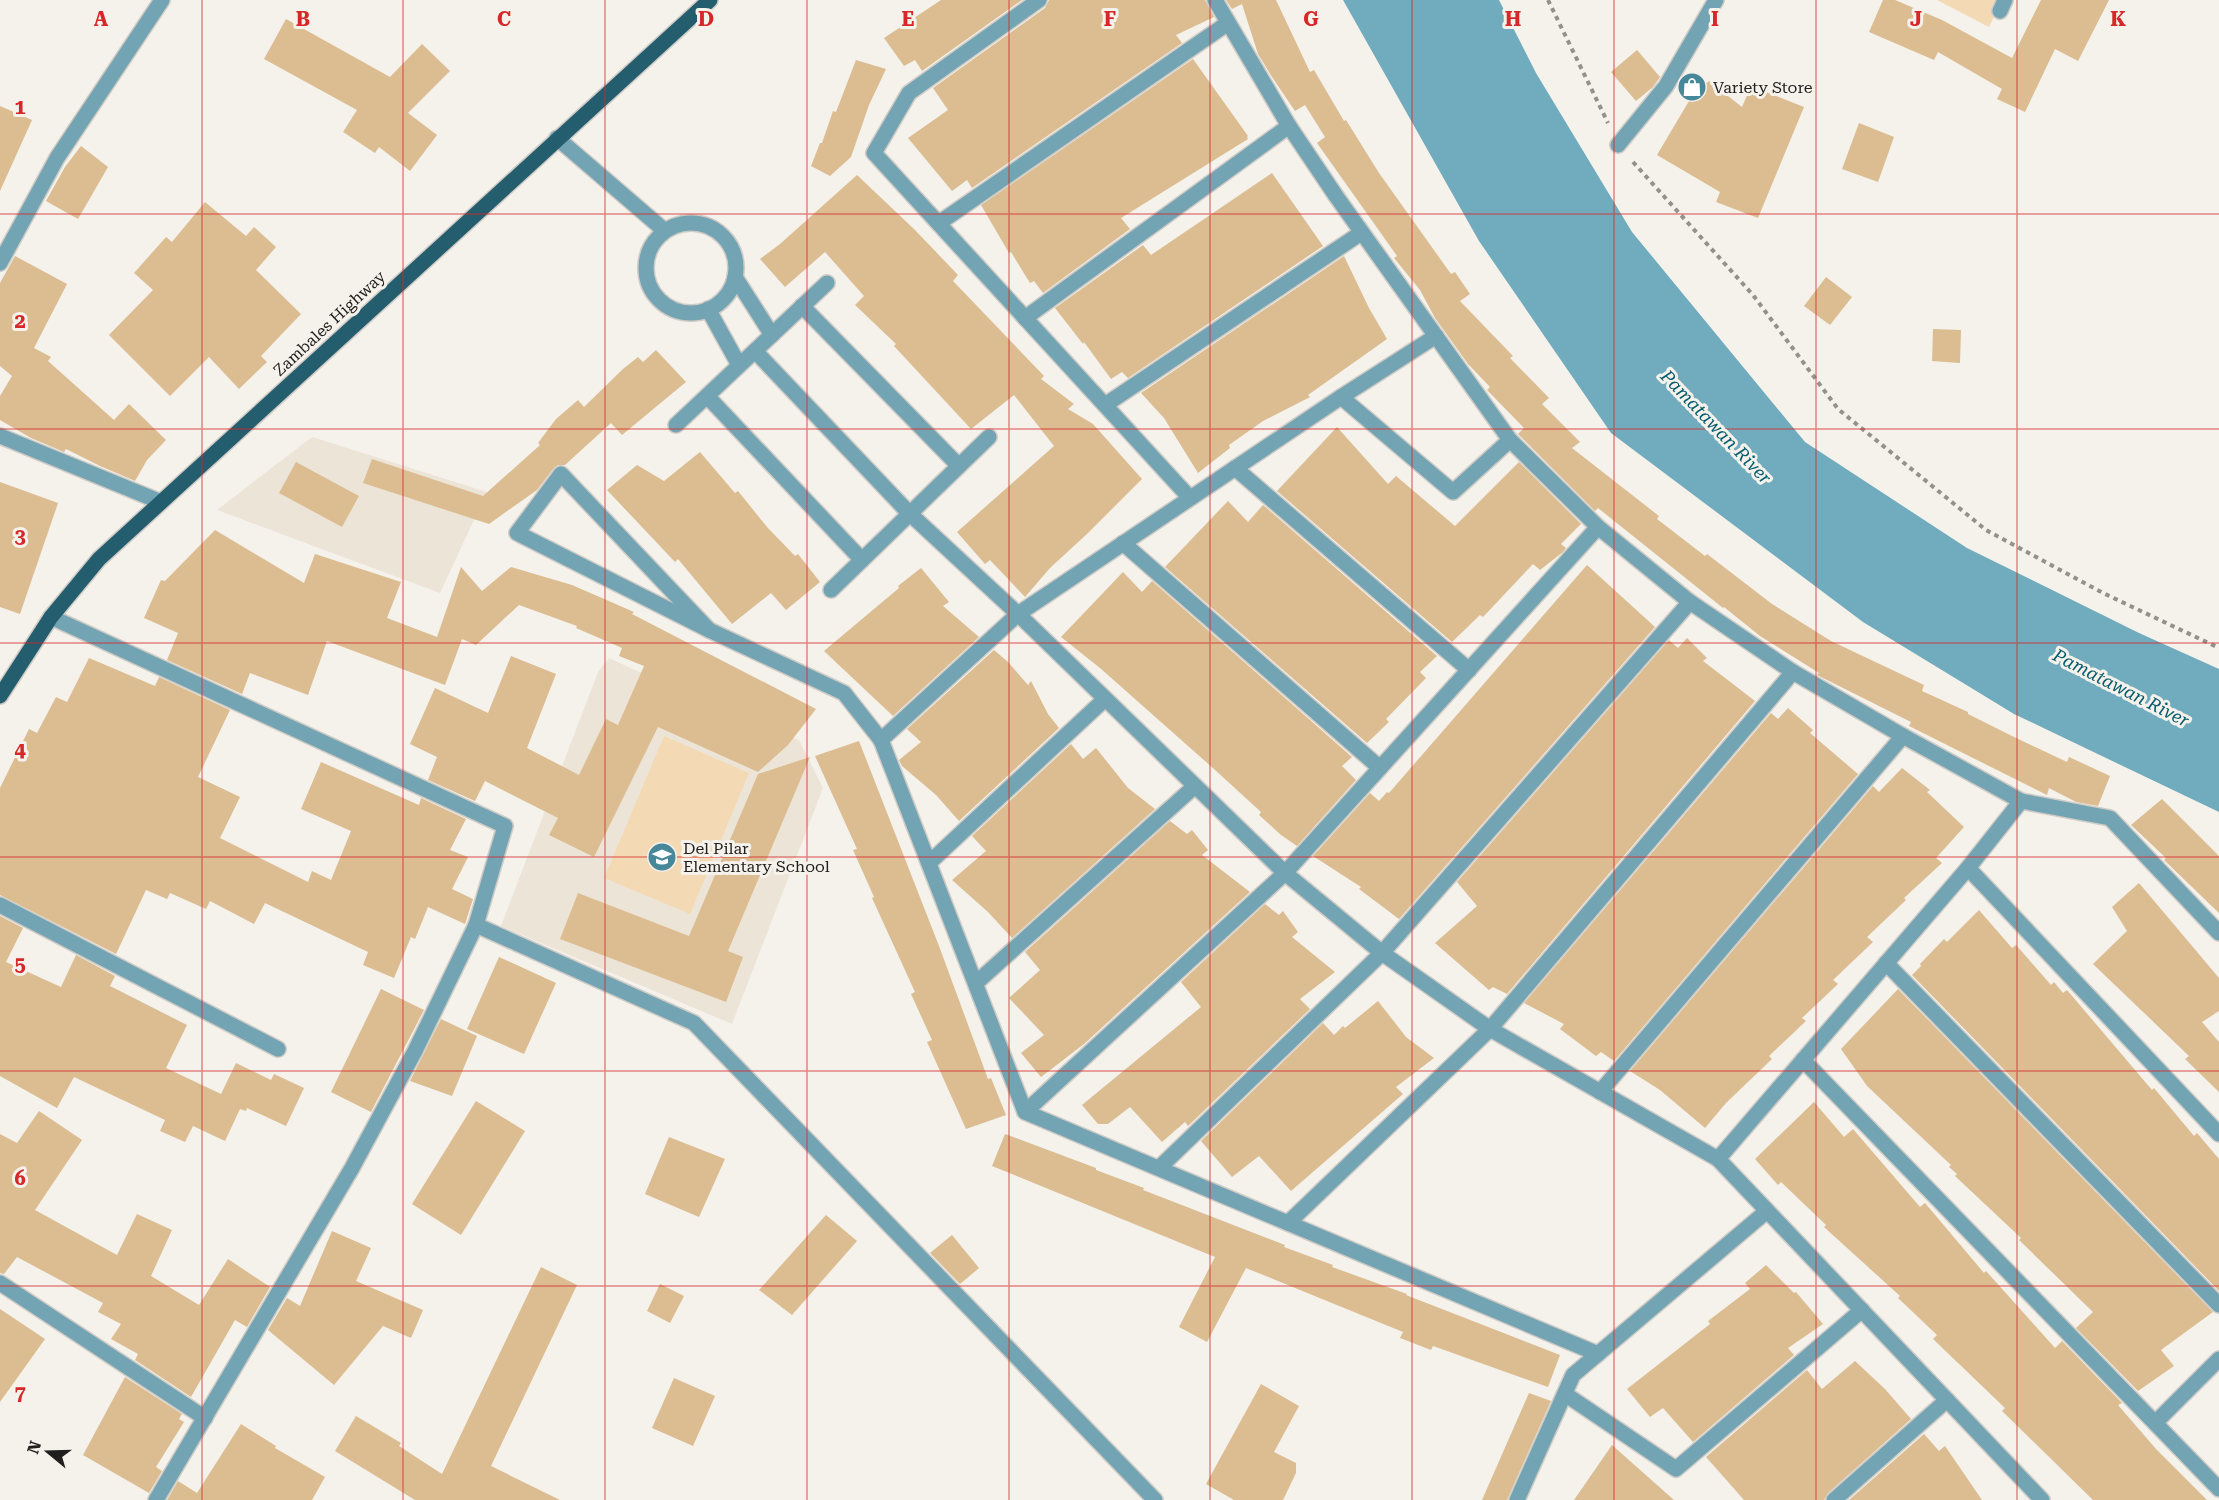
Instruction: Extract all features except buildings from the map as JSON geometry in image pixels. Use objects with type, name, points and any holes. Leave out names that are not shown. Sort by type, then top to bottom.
[{"type":"main road","name":"Zambales Highway","points":[[0,696],[51,617],[99,559],[710,0]]},
{"type":"street","points":[[0,263],[57,158],[162,0]]},
{"type":"street","points":[[1039,0],[909,93],[874,153],[1190,498]]},
{"type":"street","points":[[1215,0],[1289,126],[1361,233],[1510,440],[1598,527],[1690,602],[1793,672],[1903,735],[2021,801],[2110,818],[2219,933]]},
{"type":"street","points":[[1618,145],[1666,86],[1716,0]]},
{"type":"street","points":[[939,223],[1228,23]]},
{"type":"street","points":[[1025,318],[1289,126]]},
{"type":"street","points":[[557,138],[665,231]]},
{"type":"street","points":[[688,223],[703,224],[717,230],[728,241],[734,255],[735,277],[725,297],[708,309],[684,313],[670,308],[651,288],[647,274],[647,261],[652,247],[665,231],[688,223]]},
{"type":"street","points":[[1105,405],[1361,233]]},
{"type":"street","points":[[735,277],[772,334]]},
{"type":"street","points":[[676,425],[827,283]]},
{"type":"street","points":[[802,306],[959,466]]},
{"type":"street","points":[[708,309],[739,365]]},
{"type":"street","points":[[881,740],[1018,614],[1341,397],[1436,336]]},
{"type":"street","points":[[755,351],[909,513],[1018,614],[1285,873],[1382,953],[1490,1029],[1718,1160],[1947,1400],[2032,1497]]},
{"type":"street","points":[[707,396],[862,560]]},
{"type":"street","points":[[1341,397],[1453,492],[1510,440]]},
{"type":"street","points":[[0,436],[161,502]]},
{"type":"street","points":[[831,590],[989,437]]},
{"type":"street","points":[[1235,468],[1469,670]]},
{"type":"street","points":[[709,630],[561,474],[518,533],[709,630],[844,693],[881,740],[1025,1112],[1598,1354]]},
{"type":"street","points":[[1025,1112],[1285,873],[1598,527]]},
{"type":"street","points":[[1123,543],[1380,768]]},
{"type":"street","points":[[1159,1168],[1382,953],[1690,602]]},
{"type":"street","points":[[51,617],[506,826],[476,925],[415,1051],[352,1168],[156,1500]]},
{"type":"street","points":[[1288,1223],[1490,1029],[1793,672]]},
{"type":"street","points":[[929,863],[1105,699]]},
{"type":"street","points":[[1600,1092],[1903,735]]},
{"type":"street","points":[[976,983],[1195,786]]},
{"type":"street","points":[[1718,1160],[1968,868],[2021,801]]},
{"type":"street","points":[[1968,868],[2219,1134]]},
{"type":"street","points":[[0,905],[278,1049]]},
{"type":"street","points":[[476,925],[694,1023],[1155,1500]]},
{"type":"street","points":[[1886,963],[2219,1305]]},
{"type":"street","points":[[1803,1060],[2219,1489]]},
{"type":"street","points":[[1517,1500],[1573,1375],[1767,1211]]},
{"type":"street","points":[[0,1283],[205,1418]]},
{"type":"street","points":[[1565,1394],[1676,1469],[1862,1310]]},
{"type":"street","points":[[2155,1423],[2219,1359]]},
{"type":"street","points":[[1834,1500],[1947,1400]]},
{"type":"path","points":[[1548,0],[1618,145],[1753,295],[1838,409],[1986,530],[2103,593],[2219,648]]},
{"type":"shaded area","points":[[1937,0],[2002,0],[1989,27]]},
{"type":"shaded area","points":[[312,437],[487,492],[440,593],[217,510]]},
{"type":"shaded area","name":"Del Pilar Elementary School","points":[[609,658],[735,716],[799,740],[823,788],[732,1024],[501,926],[598,672]]},
{"type":"shaded area","points":[[664,736],[749,773],[690,914],[604,878]]},
{"type":"water","name":"Pamatawan River","points":[[1343,0],[1499,0],[1536,73],[1632,232],[1805,442],[1967,548],[2139,633],[2219,669],[2219,812],[2014,714],[1863,622],[1611,433],[1479,241]]},
{"type":"place","name":"Variety Store","points":[[1692,87]]},
{"type":"place","name":"Del Pilar Elementary School","points":[[662,857]]}]
